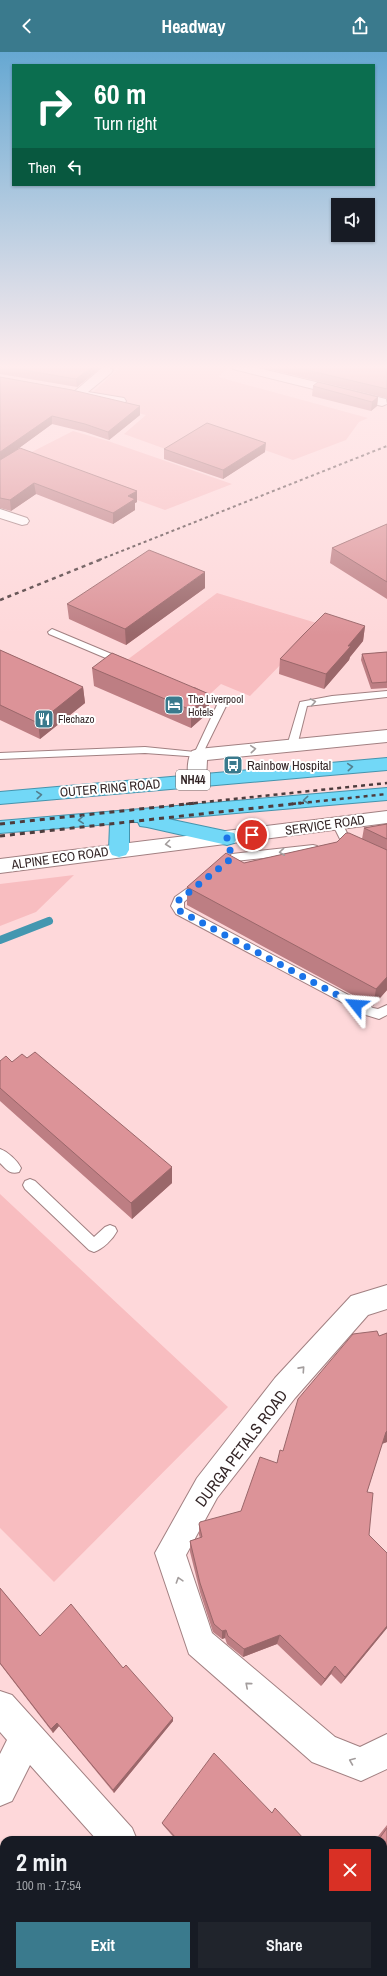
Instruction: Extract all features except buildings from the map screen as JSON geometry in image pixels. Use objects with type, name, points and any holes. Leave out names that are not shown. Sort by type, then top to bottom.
[{"type":"highway","name":"OUTER RING ROAD","points":[[0,798],[387,764]]},
{"type":"highway","name":"NH44","points":[[0,827],[387,794]]},
{"type":"highway","points":[[119,850],[120,816],[227,838]]},
{"type":"street","points":[[0,513],[22,521]]},
{"type":"street","points":[[197,780],[198,755],[387,736]]},
{"type":"street","name":"SERVICE ROAD","points":[[119,850],[227,838],[387,817]]},
{"type":"street","name":"ALPINE ECO ROAD","points":[[0,866],[119,850]]},
{"type":"street","name":"DURGA PETALS ROAD","points":[[387,1297],[360,1305],[284,1388],[207,1488],[170,1553],[200,1643],[324,1750],[361,1764],[387,1751]]},
{"type":"street","points":[[0,1707],[116,1836]]},
{"type":"street","points":[[0,1789],[27,1736]]},
{"type":"lane","points":[[52,632],[132,666]]},
{"type":"lane","points":[[0,756],[145,750],[198,755],[222,704],[183,687]]},
{"type":"lane","points":[[292,746],[304,704],[332,699],[387,694]]},
{"type":"lane","points":[[335,846],[351,846],[338,823]]},
{"type":"lane","points":[[227,838],[232,858]]},
{"type":"lane","points":[[320,848],[232,858],[179,900],[177,906],[180,911],[370,1012],[379,1014],[387,1010]]},
{"type":"lane","points":[[0,1155],[14,1168]]},
{"type":"lane","points":[[30,1185],[94,1246],[110,1231]]},
{"type":"shaded area","points":[[24,456],[151,456],[232,484],[165,510],[20,458]]},
{"type":"shaded area","points":[[281,456],[304,456],[293,460]]},
{"type":"shaded area","points":[[217,593],[320,624],[250,696],[221,684],[210,694],[127,660]]},
{"type":"shaded area","points":[[74,875],[36,912],[0,926],[0,884]]},
{"type":"shaded area","points":[[0,1194],[228,1407],[54,1582],[0,1528]]},
{"type":"waterway","points":[[0,940],[49,921]]},
{"type":"railway","points":[[99,560],[362,456]]},
{"type":"railway","points":[[0,600],[102,559]]},
{"type":"railway","points":[[186,804],[387,783]]},
{"type":"railway","points":[[292,804],[387,794]]},
{"type":"railway","points":[[0,824],[196,803]]},
{"type":"railway","points":[[0,836],[301,803]]},
{"type":"place","name":"The Liverpool Hotels","points":[[174,705]]},
{"type":"place","name":"Flechazo","points":[[44,719]]},
{"type":"place","name":"Rainbow Hospital","points":[[233,765]]},
{"type":"route","points":[[252,835],[227,838],[232,858],[179,900],[177,906],[180,911],[356,1005]]}]
